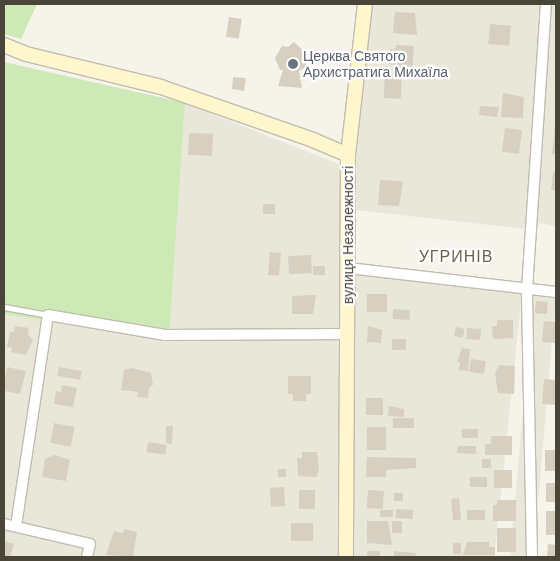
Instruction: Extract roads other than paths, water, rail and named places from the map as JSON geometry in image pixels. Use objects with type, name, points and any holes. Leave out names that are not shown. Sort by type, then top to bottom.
[{"type":"street","points":[[348,155],[365,4]]},
{"type":"street","points":[[532,557],[527,289],[546,4]]},
{"type":"street","name":"вулиця Незалежності","points":[[4,45],[26,54],[161,87],[314,140],[348,155],[350,268],[346,557]]},
{"type":"street","points":[[350,268],[556,292]]},
{"type":"street","points":[[16,526],[48,315],[165,335],[349,334]]},
{"type":"street","points":[[4,524],[90,544],[87,557]]},
{"type":"lane","points":[[4,307],[48,315]]},
{"type":"place","name":"Церква Святого Архистратига Михаїла","points":[[293,64]]},
{"type":"district","name":"УГРИНІВ","points":[[456,257]]}]
